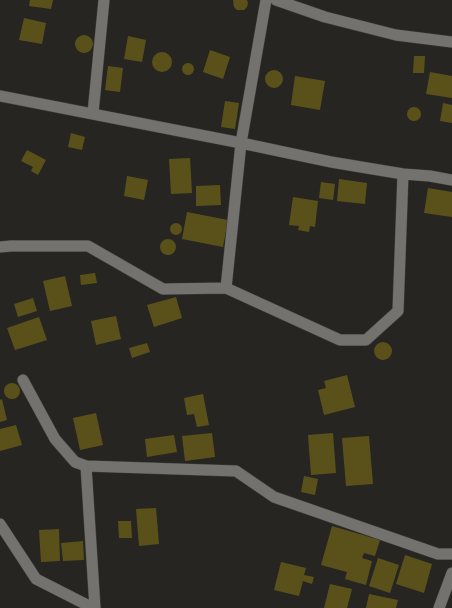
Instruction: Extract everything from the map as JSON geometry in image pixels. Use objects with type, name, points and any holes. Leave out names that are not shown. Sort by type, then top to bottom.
[{"type":"street","points":[[92,113],[104,0]]},
{"type":"street","points":[[226,288],[241,142],[266,0]]},
{"type":"street","points":[[276,0],[325,17],[396,35],[452,42]]},
{"type":"street","points":[[0,96],[241,142],[331,162],[403,174],[430,176],[452,180]]},
{"type":"street","points":[[0,247],[88,246],[163,289],[226,288],[340,340],[366,340],[398,311],[403,174]]},
{"type":"street","points":[[23,380],[55,439],[75,462],[86,466],[236,471],[274,497],[438,554],[452,554]]},
{"type":"street","points":[[0,524],[36,579],[94,608],[86,466]]},
{"type":"street","points":[[439,608],[452,573]]},
{"type":"building","points":[[30,0],[53,0],[51,9],[29,6]]},
{"type":"building","points":[[233,0],[247,0],[247,7],[244,10],[237,10],[234,7]]},
{"type":"building","points":[[24,18],[46,23],[42,44],[19,40]]},
{"type":"building","points":[[84,35],[90,38],[93,44],[90,50],[84,53],[78,50],[75,44],[78,38]]},
{"type":"building","points":[[128,36],[146,40],[142,62],[124,59]]},
{"type":"building","points":[[210,50],[230,57],[223,79],[203,72]]},
{"type":"building","points":[[162,52],[169,55],[172,62],[169,69],[162,72],[155,69],[152,62],[155,55]]},
{"type":"building","points":[[414,56],[425,56],[424,73],[413,73]]},
{"type":"building","points":[[186,63],[190,63],[194,69],[190,75],[186,75],[182,71],[182,67]]},
{"type":"building","points":[[108,66],[123,68],[120,92],[105,90]]},
{"type":"building","points":[[274,70],[280,73],[283,79],[280,85],[274,88],[268,85],[265,79],[268,73]]},
{"type":"building","points":[[430,72],[452,76],[452,98],[426,94]]},
{"type":"building","points":[[295,76],[325,81],[320,110],[291,105]]},
{"type":"building","points":[[225,101],[239,103],[235,129],[221,127]]},
{"type":"building","points":[[443,103],[452,105],[452,123],[440,121]]},
{"type":"building","points":[[411,107],[417,107],[421,111],[421,117],[417,121],[411,121],[407,117],[407,111]]},
{"type":"building","points":[[71,133],[85,137],[82,150],[68,147]]},
{"type":"building","points":[[27,150],[46,160],[38,175],[31,171],[33,167],[21,161]]},
{"type":"building","points":[[190,158],[192,193],[171,194],[169,159]]},
{"type":"building","points":[[127,176],[148,180],[144,200],[124,196]]},
{"type":"building","points":[[339,179],[367,183],[365,204],[337,201]]},
{"type":"building","points":[[321,182],[335,184],[333,200],[319,198]]},
{"type":"building","points":[[220,185],[221,205],[196,206],[196,186]]},
{"type":"building","points":[[428,188],[452,192],[452,217],[424,213]]},
{"type":"building","points":[[293,197],[318,201],[315,227],[310,226],[309,232],[298,230],[299,226],[289,225]]},
{"type":"building","points":[[187,212],[228,220],[223,247],[182,239]]},
{"type":"building","points":[[174,223],[178,223],[182,229],[178,235],[174,235],[170,231],[170,227]]},
{"type":"building","points":[[165,239],[171,239],[176,244],[174,253],[171,255],[165,255],[160,250],[160,244]]},
{"type":"building","points":[[95,273],[97,283],[81,285],[80,275]]},
{"type":"building","points":[[65,276],[72,306],[50,311],[43,281]]},
{"type":"building","points":[[176,297],[182,318],[154,327],[147,305]]},
{"type":"building","points":[[33,298],[37,311],[18,317],[14,304]]},
{"type":"building","points":[[116,316],[121,339],[96,345],[91,321]]},
{"type":"building","points":[[39,317],[47,340],[15,350],[7,328]]},
{"type":"building","points":[[383,342],[389,345],[392,351],[389,357],[383,360],[377,357],[374,351],[377,345]]},
{"type":"building","points":[[147,343],[150,352],[132,358],[129,348]]},
{"type":"building","points":[[347,375],[355,407],[324,415],[318,390],[326,388],[324,381]]},
{"type":"building","points":[[12,383],[18,385],[20,391],[18,397],[12,399],[6,397],[4,391],[6,385]]},
{"type":"building","points":[[203,394],[209,425],[197,427],[194,414],[187,415],[184,398]]},
{"type":"building","points":[[2,399],[7,420],[0,422],[0,400]]},
{"type":"building","points":[[96,413],[103,445],[80,450],[73,418]]},
{"type":"building","points":[[16,425],[22,445],[0,451],[0,429]]},
{"type":"building","points":[[212,433],[215,457],[185,461],[182,436]]},
{"type":"building","points":[[333,433],[336,473],[311,475],[308,435]]},
{"type":"building","points":[[174,435],[177,452],[147,457],[145,439]]},
{"type":"building","points":[[369,436],[373,484],[346,486],[342,438]]},
{"type":"building","points":[[304,476],[318,479],[315,495],[301,492]]},
{"type":"building","points":[[156,508],[159,544],[139,546],[136,509]]},
{"type":"building","points":[[118,521],[131,521],[132,538],[119,538]]},
{"type":"building","points":[[332,526],[380,540],[375,556],[364,553],[362,558],[372,561],[366,585],[345,579],[347,572],[321,565]]},
{"type":"building","points":[[59,529],[60,561],[41,562],[39,530]]},
{"type":"building","points":[[83,541],[84,560],[63,561],[61,543]]},
{"type":"building","points":[[405,555],[432,564],[424,593],[396,584]]},
{"type":"building","points":[[378,558],[399,565],[390,593],[369,586]]},
{"type":"building","points":[[281,562],[306,568],[304,575],[314,577],[312,584],[303,581],[299,596],[274,590]]},
{"type":"building","points":[[330,584],[352,589],[347,608],[324,608]]},
{"type":"building","points":[[369,594],[398,600],[396,608],[366,608]]}]
